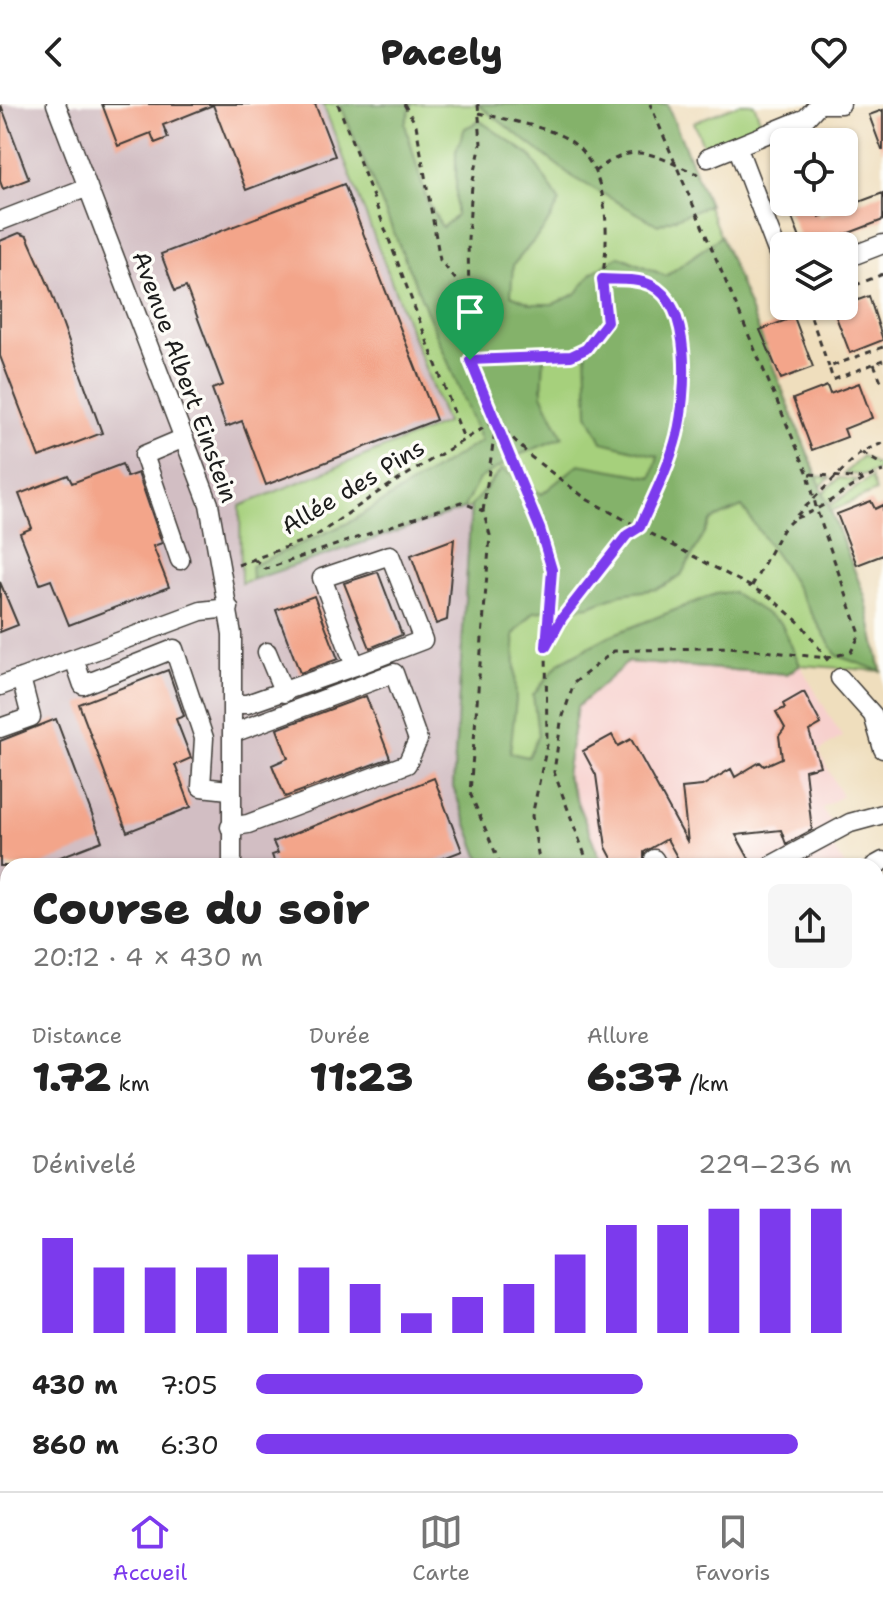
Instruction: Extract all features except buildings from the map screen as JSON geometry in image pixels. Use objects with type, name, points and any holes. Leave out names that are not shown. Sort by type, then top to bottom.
[{"type":"street","name":"Avenue Albert Einstein","points":[[56,104],[209,504],[229,608],[234,704],[229,790],[232,858]]},
{"type":"street","points":[[708,158],[806,118],[818,104],[841,104]]},
{"type":"street","points":[[737,146],[770,232]]},
{"type":"street","points":[[0,221],[88,187]]},
{"type":"street","points":[[858,254],[883,244]]},
{"type":"street","points":[[180,560],[144,455],[184,438]]},
{"type":"street","points":[[234,704],[247,704],[284,693],[355,666],[423,640],[390,555],[322,578],[355,666]]},
{"type":"street","points":[[0,686],[201,611],[229,608]]},
{"type":"street","points":[[74,659],[83,685],[174,649],[204,738],[201,787],[229,790]]},
{"type":"street","points":[[267,652],[284,693]]},
{"type":"street","points":[[230,827],[248,824],[407,764],[418,740],[394,673],[233,733]]},
{"type":"street","points":[[0,728],[31,717],[21,678]]},
{"type":"street","points":[[840,678],[878,711],[883,749]]},
{"type":"street","points":[[785,858],[850,823],[883,814]]},
{"type":"path","points":[[338,104],[464,439]]},
{"type":"path","points":[[404,104],[416,125],[440,260],[469,296]]},
{"type":"path","points":[[478,104],[481,144],[472,185],[468,239],[470,360],[540,529],[552,570],[546,647],[547,745],[532,816],[539,858]]},
{"type":"path","points":[[586,858],[554,772],[561,722],[574,683],[614,651],[729,647],[826,658],[851,652],[860,634],[817,511],[808,474],[650,104]]},
{"type":"path","points":[[470,360],[571,356],[586,349],[607,322],[602,279],[604,214],[600,183],[594,172],[568,139],[479,113]]},
{"type":"path","points":[[594,172],[618,154],[647,153],[697,174]]},
{"type":"path","points":[[858,284],[882,274],[883,281]]},
{"type":"path","points":[[546,647],[562,618],[627,535],[640,527],[676,437],[683,401],[682,338],[674,311],[665,296],[654,286],[640,281],[602,279]]},
{"type":"path","points":[[812,320],[833,380],[883,360]]},
{"type":"path","points":[[829,367],[883,347]]},
{"type":"path","points":[[874,364],[883,386]]},
{"type":"path","points":[[496,421],[531,457],[588,500],[770,597],[802,625],[840,678]]},
{"type":"path","points":[[483,511],[496,421]]},
{"type":"path","name":"Allée des Pins","points":[[223,569],[269,556],[316,536],[496,421]]},
{"type":"path","points":[[752,586],[782,530],[861,452],[883,443]]},
{"type":"path","points":[[861,452],[883,465]]},
{"type":"path","points":[[793,519],[817,511],[862,479],[883,471]]},
{"type":"path","points":[[808,474],[862,479]]},
{"type":"shaded area","points":[[0,104],[323,104],[446,424],[240,506],[241,583],[471,506],[453,787],[480,858],[0,858]]},
{"type":"shaded area","points":[[627,662],[787,674],[800,665],[842,737],[819,751],[842,796],[822,808],[839,837],[830,843],[840,858],[600,858],[566,775],[577,707]]},
{"type":"green space","points":[[323,104],[667,104],[817,476],[830,478],[821,486],[823,493],[839,478],[857,480],[828,504],[829,507],[871,477],[876,491],[831,511],[865,597],[881,671],[800,665],[787,674],[627,662],[577,707],[566,775],[600,858],[480,858],[453,787],[471,507],[241,583],[240,506],[446,423]]},
{"type":"green space","points":[[340,104],[412,104],[405,124],[427,201],[442,227],[456,216],[456,151],[465,128],[480,121],[531,156],[560,202],[544,229],[513,265],[511,295],[532,304],[553,304],[576,294],[592,273],[619,256],[666,276],[721,236],[865,597],[881,671],[837,656],[781,562],[742,507],[712,520],[680,577],[657,589],[621,594],[590,606],[534,612],[514,634],[516,700],[510,753],[528,757],[538,735],[533,695],[559,663],[609,636],[718,593],[732,592],[781,623],[800,665],[787,674],[628,662],[577,707],[566,775],[600,858],[480,858],[453,787],[471,506],[502,469],[542,494],[579,464],[652,477],[658,456],[602,442],[588,414],[586,349],[544,357],[542,394],[563,437],[519,455],[479,479],[463,509],[252,580],[251,566],[350,522],[481,441]]},
{"type":"green space","points":[[477,104],[667,104],[709,205],[658,225],[573,177]]},
{"type":"green space","points":[[739,104],[754,104],[764,130],[706,153],[694,122]]},
{"type":"green space","points":[[862,456],[883,468],[865,475],[844,474]]},
{"type":"route","points":[[602,279],[640,281],[654,286],[674,311],[682,338],[683,401],[676,437],[662,479],[640,527],[627,535],[562,618],[546,647],[552,570],[540,529],[470,360],[571,356],[586,349],[600,335],[607,322],[602,279]]}]
